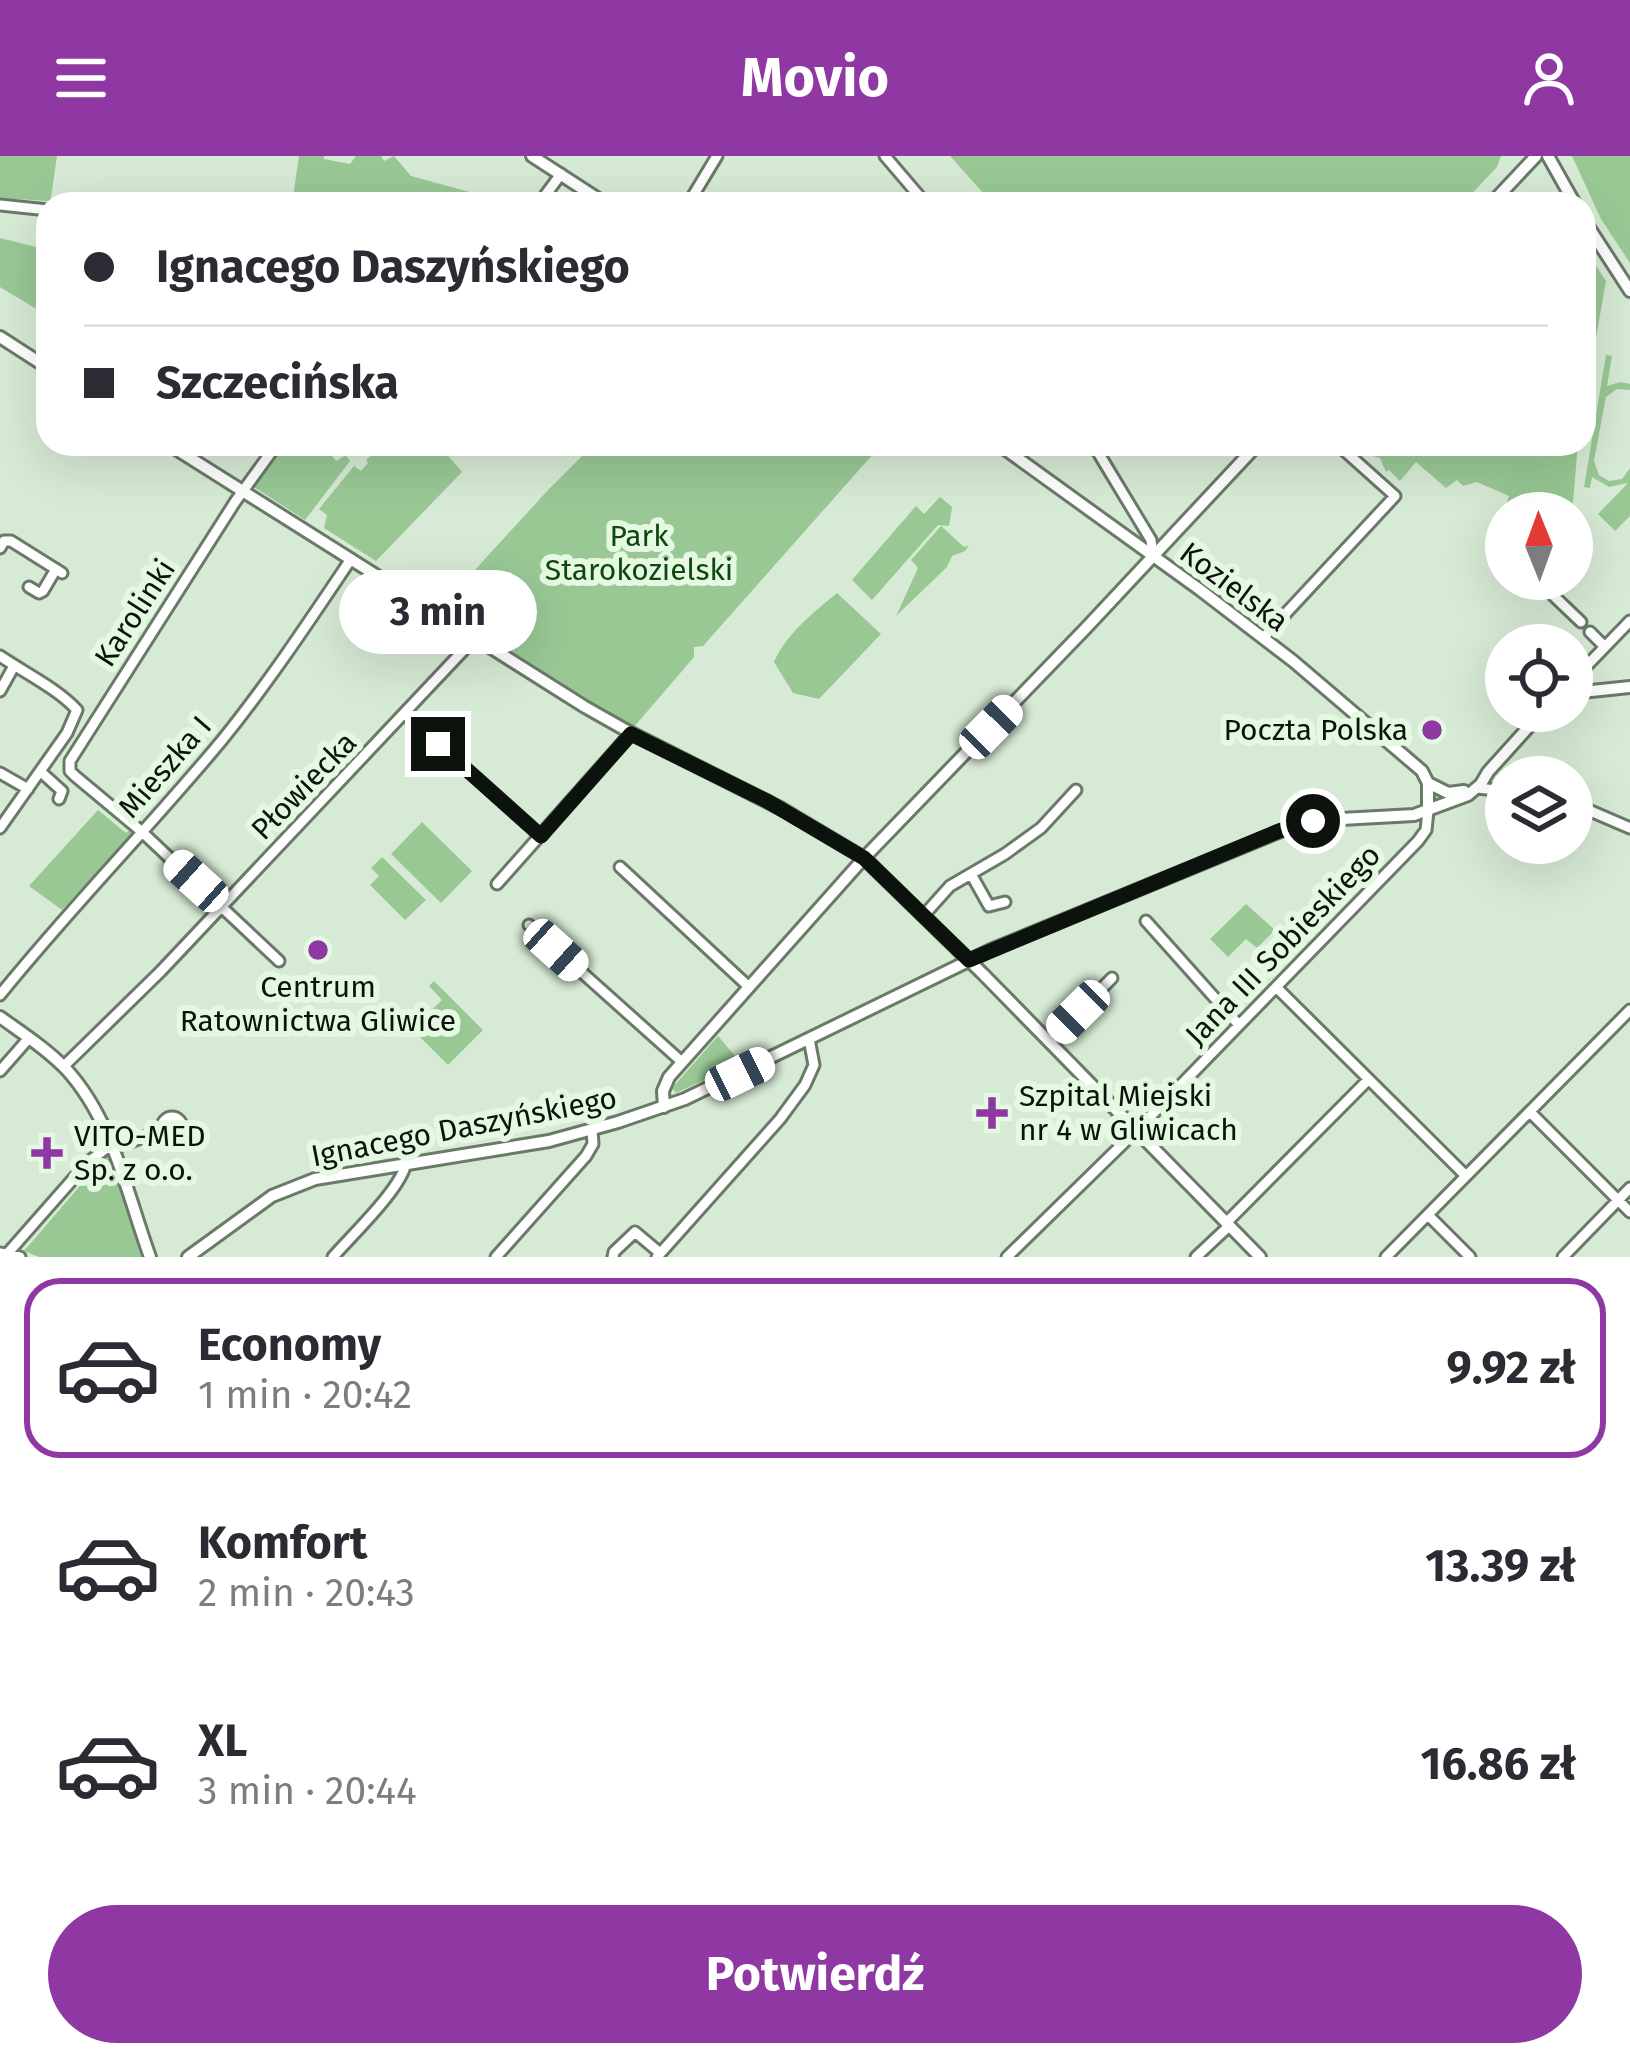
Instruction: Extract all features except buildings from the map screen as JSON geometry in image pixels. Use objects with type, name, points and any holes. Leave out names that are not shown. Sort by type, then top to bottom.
[{"type":"street","points":[[532,156],[588,192]]},
{"type":"street","points":[[695,192],[717,156]]},
{"type":"street","points":[[885,156],[916,192]]},
{"type":"street","points":[[1502,192],[1537,156]]},
{"type":"street","points":[[1548,156],[1568,192]]},
{"type":"street","points":[[548,192],[561,174]]},
{"type":"street","points":[[0,206],[36,209]]},
{"type":"street","points":[[1596,239],[1630,291]]},
{"type":"street","points":[[0,337],[36,360]]},
{"type":"street","points":[[187,456],[631,734],[767,801],[864,858],[1260,1257]]},
{"type":"street","name":"Karolinki","points":[[141,832],[70,771],[70,761],[266,456]]},
{"type":"street","name":"Kozielska","points":[[1015,456],[1263,638],[1417,765],[1428,783]]},
{"type":"street","points":[[1100,456],[1151,540],[1154,557]]},
{"type":"street","points":[[664,1107],[664,1085],[682,1062],[864,858],[1247,456]]},
{"type":"street","points":[[1263,638],[1395,496],[1350,456]]},
{"type":"street","points":[[0,548],[11,542],[59,571],[43,591],[29,587]]},
{"type":"street","name":"Mieszka I","points":[[0,995],[225,736],[351,559]]},
{"type":"street","points":[[1558,600],[1581,622]]},
{"type":"street","points":[[1593,660],[1630,621]]},
{"type":"street","points":[[1593,635],[1605,647]]},
{"type":"street","name":"Płowiecka","points":[[64,1066],[223,907],[475,638]]},
{"type":"street","points":[[0,656],[75,706],[77,714],[0,828]]},
{"type":"street","points":[[0,691],[14,666]]},
{"type":"street","points":[[1593,691],[1630,687]]},
{"type":"street","points":[[405,714],[541,836]]},
{"type":"street","points":[[70,727],[86,736]]},
{"type":"street","points":[[1477,788],[1525,732]]},
{"type":"street","points":[[497,884],[631,734]]},
{"type":"street","points":[[42,770],[62,790],[59,799]]},
{"type":"street","points":[[0,772],[28,789]]},
{"type":"street","points":[[1428,811],[1428,783],[1448,793],[1485,789]]},
{"type":"street","name":"Ignacego Daszyńskiego","points":[[188,1257],[287,1189],[337,1174],[529,1145],[664,1107],[969,960],[1293,826],[1410,816],[1477,788]]},
{"type":"street","points":[[924,915],[950,886],[1041,828],[1076,790]]},
{"type":"street","name":"Jana III Sobieskiego","points":[[1006,1257],[1136,1131],[1422,836],[1428,811]]},
{"type":"street","points":[[1593,812],[1630,828]]},
{"type":"street","points":[[141,832],[279,961]]},
{"type":"street","points":[[620,868],[749,987]]},
{"type":"street","points":[[971,874],[989,907],[1005,902]]},
{"type":"street","points":[[1146,921],[1238,1024]]},
{"type":"street","points":[[529,925],[682,1062]]},
{"type":"street","points":[[1049,1042],[1112,978]]},
{"type":"street","points":[[1276,987],[1465,1175]]},
{"type":"street","points":[[1386,1257],[1630,1010]]},
{"type":"street","points":[[0,1017],[64,1066],[91,1103],[150,1257]]},
{"type":"street","points":[[0,1071],[29,1038]]},
{"type":"street","points":[[613,1257],[634,1232],[659,1255],[805,1085],[814,1065],[809,1039]]},
{"type":"street","points":[[1196,1257],[1368,1080]]},
{"type":"street","points":[[1530,1112],[1630,1212]]},
{"type":"street","points":[[3,1254],[88,1162],[111,1147],[162,1130]]},
{"type":"street","points":[[496,1257],[586,1156],[593,1144],[592,1130]]},
{"type":"street","points":[[333,1257],[397,1184],[406,1163]]},
{"type":"street","points":[[1563,1257],[1630,1188]]},
{"type":"street","points":[[1428,1215],[1470,1257]]},
{"type":"street","points":[[3,1254],[20,1257]]},
{"type":"green space","points":[[0,156],[57,156],[52,192],[36,192],[36,200],[0,198]]},
{"type":"green space","points":[[299,156],[324,156],[350,164],[356,156],[381,156],[384,161],[394,156],[411,176],[470,192],[294,192]]},
{"type":"green space","points":[[950,156],[1501,156],[1473,192],[982,192]]},
{"type":"green space","points":[[1572,156],[1630,156],[1630,263],[1601,219],[1596,192],[1589,192]]},
{"type":"green space","points":[[0,238],[36,247],[36,309],[0,287]]},
{"type":"green space","points":[[1596,266],[1606,281],[1596,338]]},
{"type":"green space","points":[[1606,355],[1612,356],[1607,386],[1620,382],[1630,384],[1630,390],[1617,389],[1606,397],[1596,450],[1596,415]]},
{"type":"green space","points":[[274,456],[332,456],[336,461],[347,456],[350,461],[305,520],[254,487]]},
{"type":"green space","points":[[371,456],[448,456],[462,472],[376,561],[324,528],[327,515],[319,509],[354,466],[361,471]]},
{"type":"green space","name":"Park Starokozielski","points":[[582,456],[871,456],[703,646],[694,647],[694,657],[633,728],[441,607]]},
{"type":"green space","points":[[1373,456],[1577,456],[1574,492],[1500,492],[1477,482],[1463,486],[1457,480],[1446,488],[1416,462],[1400,481],[1386,472],[1380,458]]},
{"type":"green space","points":[[1589,456],[1595,456],[1599,475],[1609,481],[1622,479],[1630,468],[1630,516],[1615,531],[1598,514],[1628,483],[1609,487],[1592,477],[1590,488],[1584,487]]},
{"type":"green space","points":[[940,497],[952,507],[949,526],[938,525],[872,600],[852,580],[916,506],[924,514]]},
{"type":"green space","points":[[941,526],[964,547],[969,545],[952,556],[947,567],[896,616],[918,568],[911,560]]},
{"type":"green space","points":[[837,593],[881,634],[819,699],[793,693],[774,662],[793,633]]},
{"type":"green space","points":[[98,810],[132,833],[62,910],[29,886]]},
{"type":"green space","points":[[422,822],[472,871],[441,903],[391,854]]},
{"type":"green space","points":[[382,857],[426,900],[405,920],[370,885],[379,876],[371,868]]},
{"type":"green space","points":[[1246,904],[1275,930],[1257,948],[1246,939],[1228,957],[1210,939]]},
{"type":"green space","points":[[434,981],[483,1030],[448,1065],[412,1029],[442,1000],[429,986]]},
{"type":"green space","points":[[718,1036],[741,1063],[676,1093],[672,1088]]},
{"type":"green space","points":[[109,1152],[146,1257],[39,1257],[24,1251]]},
{"type":"place","name":"Poczta Polska","points":[[1432,730]]},
{"type":"place","name":"Centrum Ratownictwa Gliwice","points":[[318,950]]},
{"type":"place","name":"Szpital Miejski nr 4 w Gliwicach","points":[[992,1113]]},
{"type":"place","name":"VITO-MED Sp. z o.o.","points":[[47,1153]]},
{"type":"route","points":[[438,744],[541,836],[631,734],[767,801],[864,858],[969,960],[1313,821]]}]
